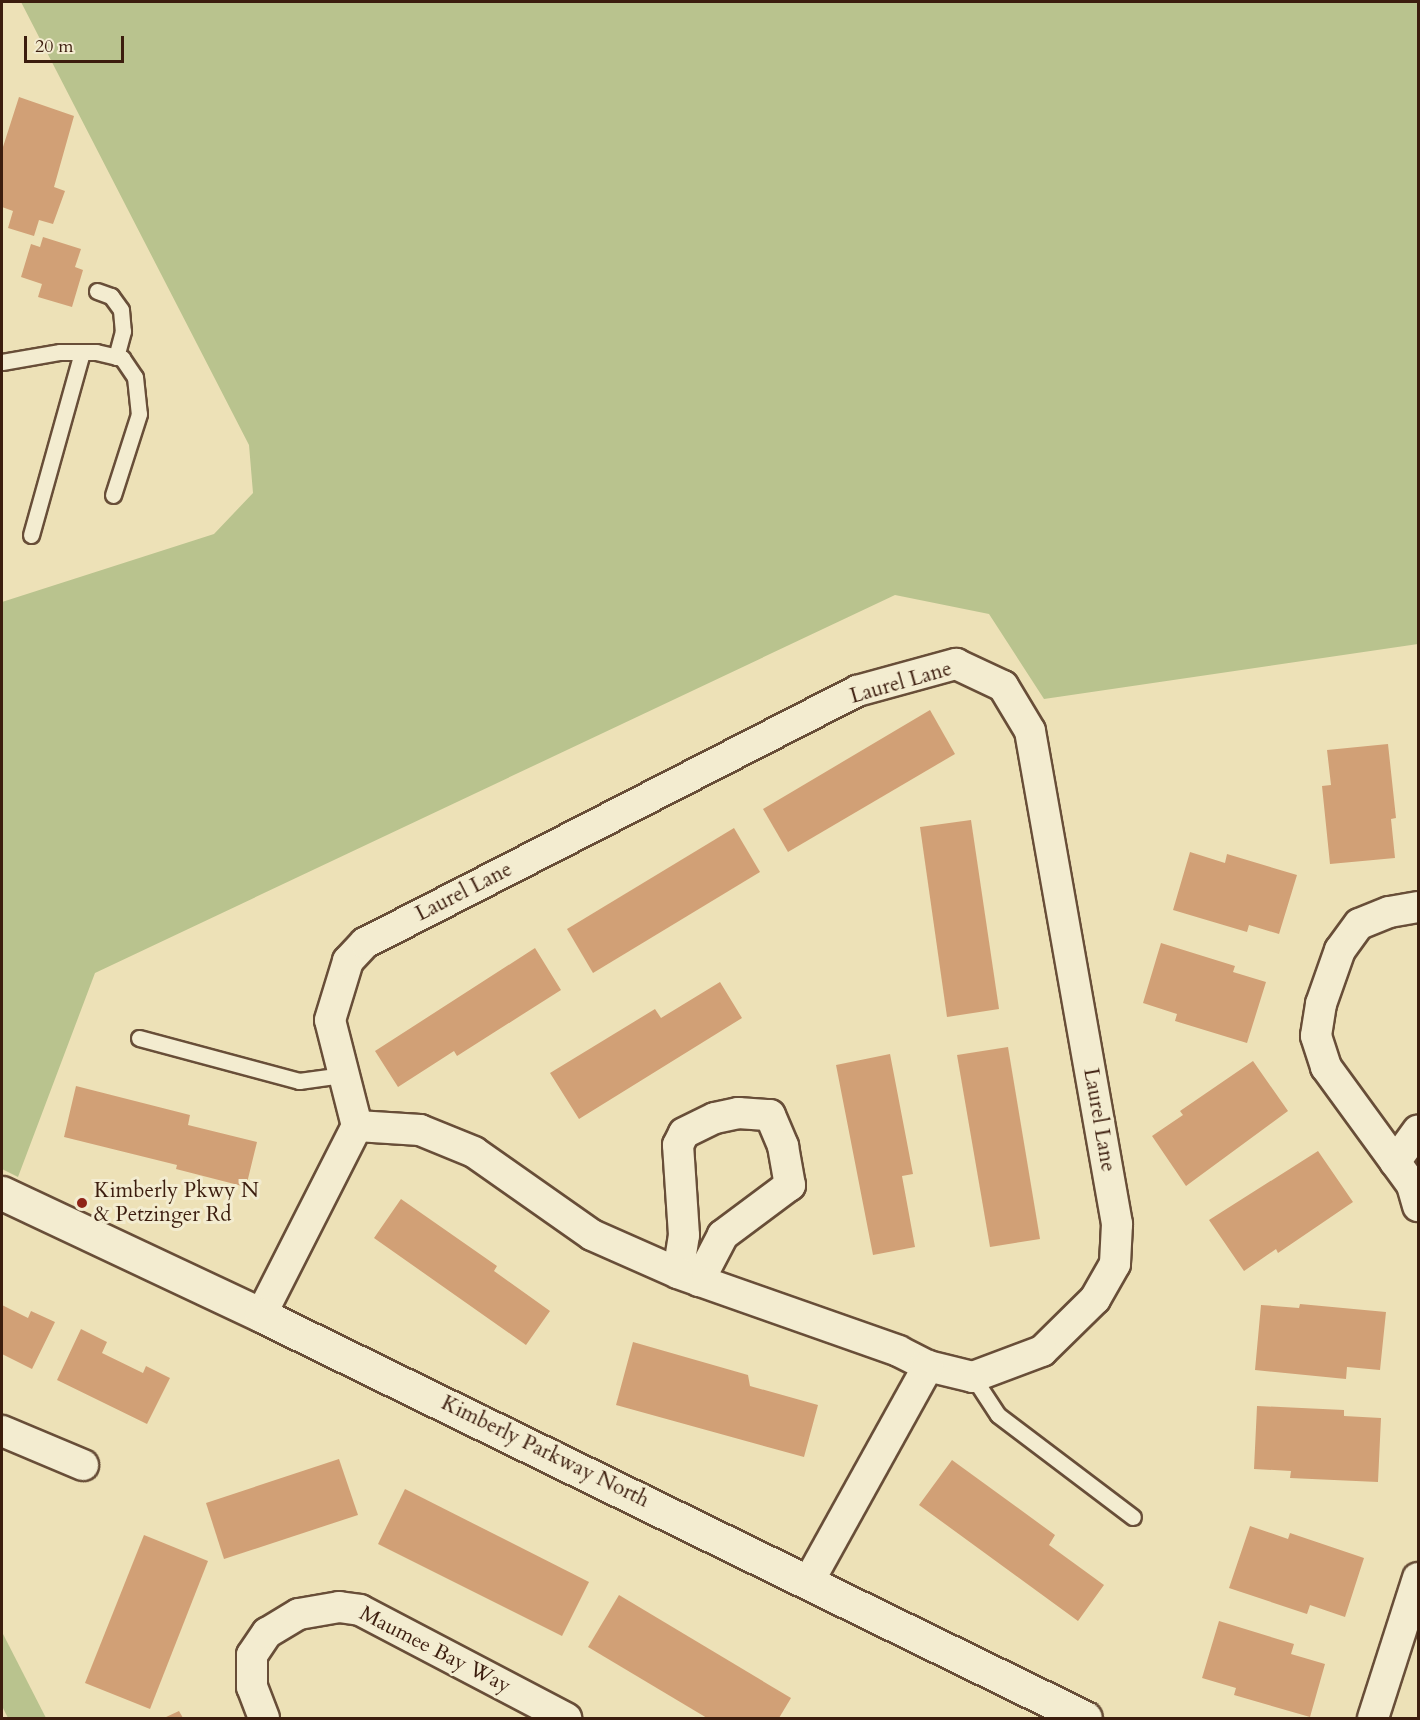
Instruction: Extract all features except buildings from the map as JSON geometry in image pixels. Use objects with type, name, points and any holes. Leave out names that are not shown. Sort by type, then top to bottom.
[{"type":"street","name":"Laurel Lane","points":[[357,1126],[354,1102],[342,1075],[330,1020],[348,961],[365,943],[857,692],[956,663],[1003,686],[1030,731],[1117,1224],[1115,1264],[1095,1299],[1042,1351],[973,1377]]},
{"type":"street","points":[[1419,907],[1389,912],[1359,924],[1340,950],[1321,1004],[1316,1036],[1326,1067],[1412,1185],[1419,1206]]},
{"type":"street","points":[[738,1113],[770,1115],[783,1146],[790,1185],[723,1235],[688,1277],[678,1145],[684,1133],[715,1118],[738,1113]]},
{"type":"street","points":[[261,1315],[357,1126],[420,1130],[474,1152],[592,1235],[688,1277],[890,1348],[928,1366],[973,1377]]},
{"type":"street","points":[[1395,1162],[1419,1130]]},
{"type":"street","name":"Kimberly Parkway North","points":[[2,1193],[261,1315],[809,1581],[1085,1719]]},
{"type":"street","points":[[809,1581],[928,1366]]},
{"type":"street","points":[[2,1431],[83,1465]]},
{"type":"street","points":[[1373,1719],[1417,1595]]},
{"type":"street","name":"Maumee Bay Way","points":[[264,1719],[252,1687],[252,1655],[267,1633],[299,1614],[320,1608],[360,1610],[566,1719]]},
{"type":"lane","points":[[97,291],[111,296],[121,310],[123,331],[116,357]]},
{"type":"lane","points":[[2,362],[60,352],[82,352],[122,358],[135,377],[139,414],[113,495]]},
{"type":"lane","points":[[31,535],[82,352]]},
{"type":"lane","points":[[139,1038],[299,1081],[342,1075]]},
{"type":"lane","points":[[973,1377],[998,1415],[1133,1517]]},
{"type":"green space","points":[[21,2],[1418,2],[1418,644],[1044,699],[989,614],[895,595],[95,973],[18,1177],[2,1169],[2,602],[214,534],[253,493],[249,445]]},
{"type":"green space","points":[[2,1632],[46,1718],[8,1718],[2,1706]]},
{"type":"place","name":"Kimberly Pkwy N & Petzinger Rd","points":[[82,1203]]}]
